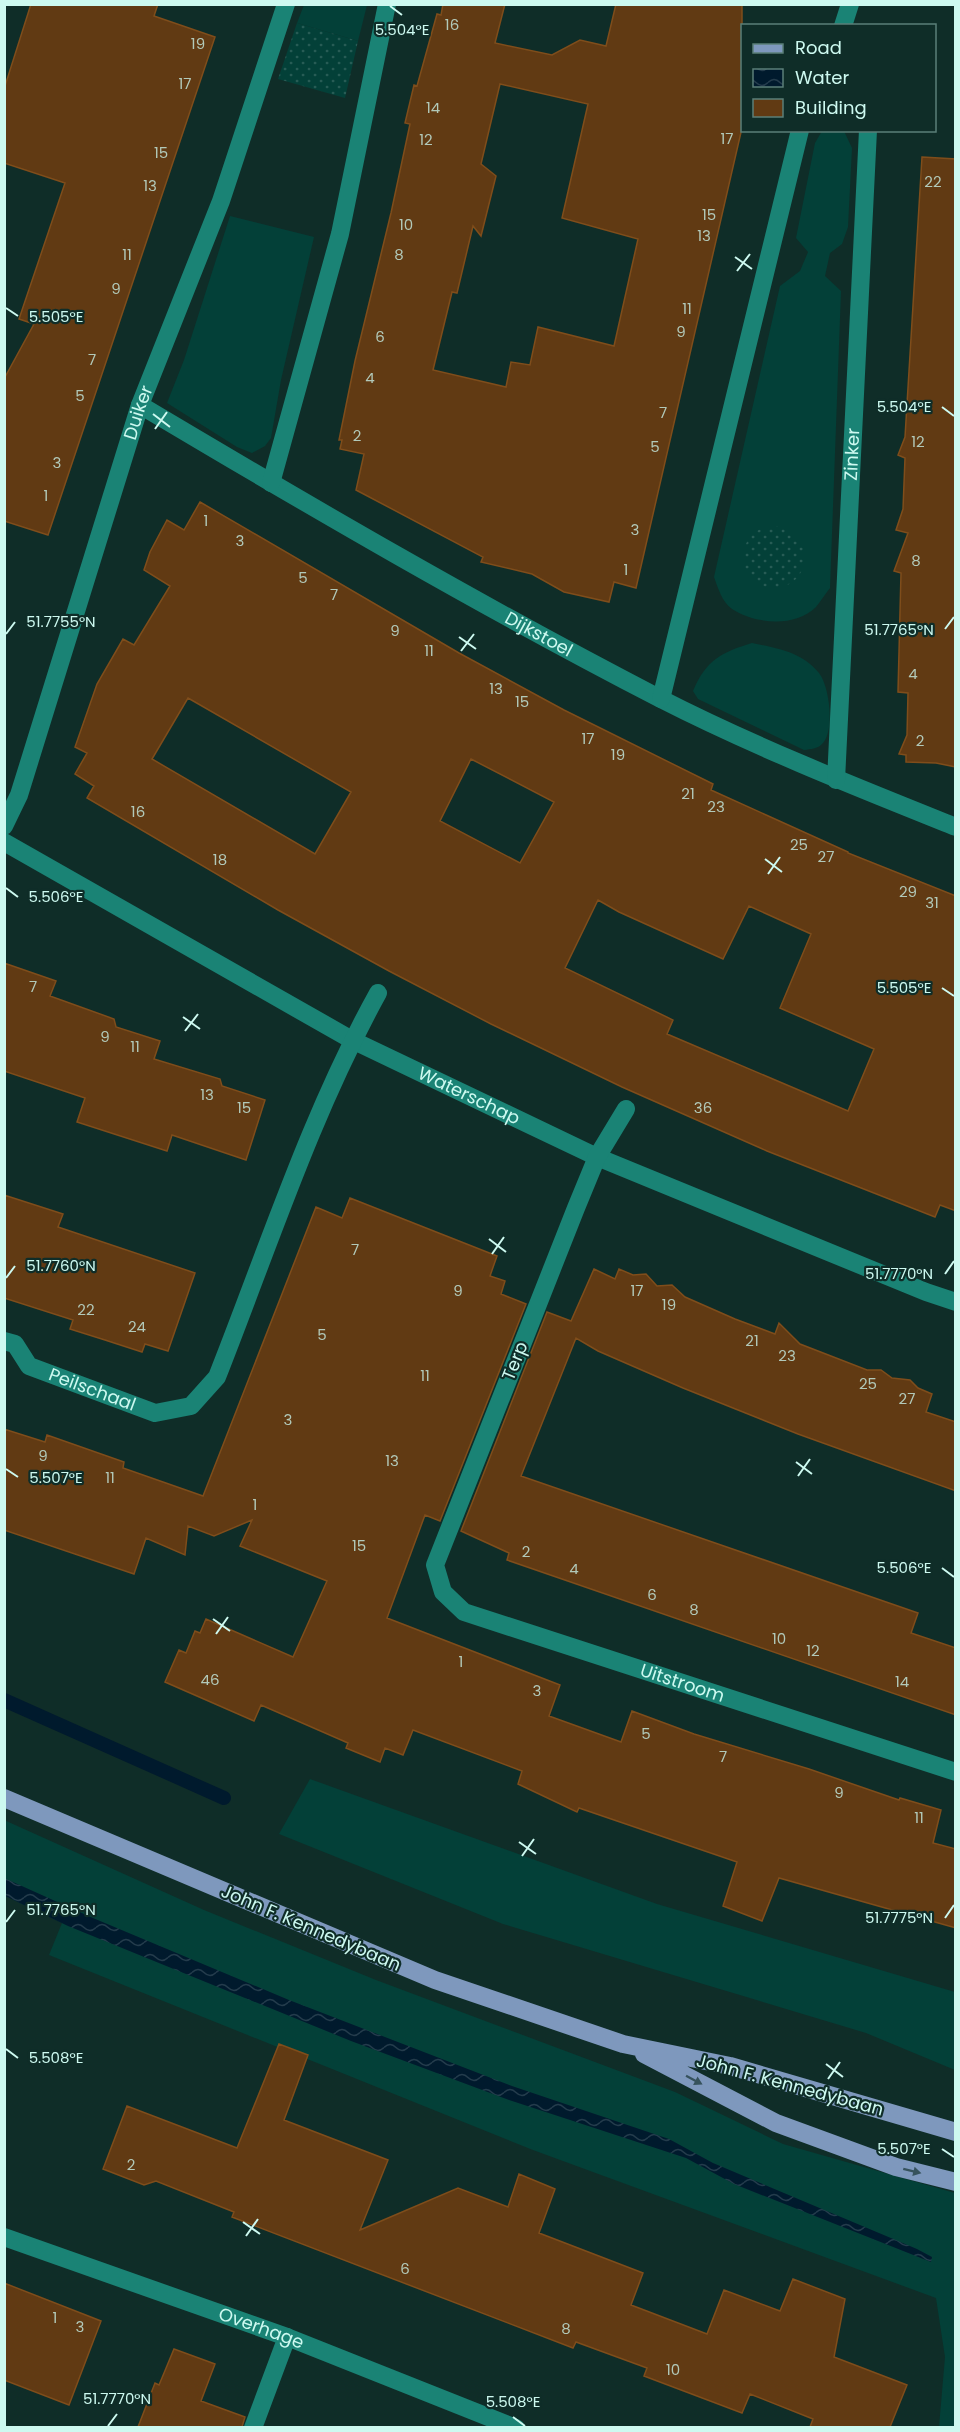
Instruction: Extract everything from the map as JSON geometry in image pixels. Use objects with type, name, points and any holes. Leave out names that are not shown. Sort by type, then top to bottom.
[{"type":"main road","name":"John F. Kennedybaan","points":[[4,1798],[435,1980],[623,2044],[730,2066],[956,2132]]},
{"type":"main road","name":"John F. Kennedybaan","points":[[623,2044],[776,2123],[896,2167],[956,2182]]},
{"type":"street","name":"Duiker","points":[[4,826],[19,795],[140,405],[220,201],[286,4]]},
{"type":"street","points":[[271,483],[340,234],[387,4]]},
{"type":"street","points":[[661,699],[800,132]]},
{"type":"street","name":"Zinker","points":[[836,780],[868,132]]},
{"type":"street","name":"Dijkstoel","points":[[140,405],[271,483],[487,606],[661,699],[836,780],[956,827]]},
{"type":"street","name":"Waterschap","points":[[4,842],[352,1040],[597,1157],[926,1292],[956,1302]]},
{"type":"street","points":[[352,1040],[378,993]]},
{"type":"street","name":"Peilschaal","points":[[4,1341],[15,1344],[29,1366],[155,1413],[191,1406],[218,1377],[330,1089],[352,1040]]},
{"type":"street","name":"Terp","points":[[435,1565],[597,1157],[626,1109]]},
{"type":"street","name":"Uitstroom","points":[[435,1565],[442,1592],[464,1612],[956,1772]]},
{"type":"street","name":"Overhage","points":[[4,2236],[286,2337],[516,2427]]},
{"type":"street","points":[[253,2427],[286,2337]]},
{"type":"green space","points":[[304,5],[367,5],[358,41],[297,23]]},
{"type":"green space","points":[[297,23],[358,41],[345,98],[278,79]]},
{"type":"green space","points":[[821,132],[844,132],[852,148],[848,227],[842,244],[830,253],[825,276],[841,291],[830,588],[816,607],[807,614],[775,622],[752,618],[732,609],[726,603],[714,577],[780,286],[800,271],[808,252],[796,238],[815,143]]},
{"type":"green space","points":[[230,216],[314,237],[281,380],[271,438],[265,446],[252,453],[237,447],[167,403],[184,360]]},
{"type":"green space","points":[[774,526],[796,535],[805,557],[796,579],[774,588],[752,579],[743,557],[752,535]]},
{"type":"green space","points":[[752,643],[780,649],[797,656],[819,673],[826,688],[830,709],[829,730],[820,746],[804,750],[698,699],[693,691],[709,665],[724,654]]},
{"type":"green space","points":[[310,1779],[657,1904],[955,1992],[955,2070],[866,2033],[503,1924],[279,1834]]},
{"type":"green space","points":[[4,1820],[204,1910],[376,1980],[675,2092],[783,2144],[955,2193],[955,2427],[939,2427],[945,2357],[936,2298],[533,2150],[49,1955],[62,1923],[5,1896]]},
{"type":"water","points":[[4,1878],[289,2000],[512,2086],[669,2139],[713,2163],[917,2249],[932,2257],[931,2262],[734,2184],[686,2158],[509,2100],[351,2041],[68,1926],[5,1896]]},
{"type":"building","points":[[31,4],[158,4],[154,16],[215,37],[48,535],[4,521],[4,379],[34,324],[19,319],[65,183],[4,163],[4,89]]},
{"type":"building","points":[[443,4],[505,4],[495,43],[552,55],[580,40],[606,46],[616,4],[742,4],[741,132],[636,588],[614,582],[609,602],[564,592],[532,574],[481,562],[483,557],[356,490],[364,454],[340,449],[342,440],[339,440],[355,361],[410,124],[405,123],[414,85],[417,86],[437,14],[441,15]],"holes":[[[500,84],[588,104],[562,218],[638,239],[614,346],[538,327],[530,365],[511,362],[506,387],[433,370],[452,292],[457,293],[473,226],[481,236],[496,176],[481,164]]]},
{"type":"building","points":[[922,157],[956,159],[956,767],[936,763],[906,762],[906,755],[899,754],[907,735],[908,693],[898,692],[901,573],[894,571],[908,533],[896,530],[903,509],[905,458],[898,455],[905,437]]},
{"type":"building","points":[[200,502],[459,653],[564,710],[713,784],[711,790],[848,853],[956,896],[956,1211],[940,1205],[935,1217],[767,1151],[622,1087],[491,1024],[389,971],[278,910],[87,798],[94,786],[75,774],[87,753],[75,747],[97,684],[123,639],[134,645],[170,586],[144,570],[150,552],[167,520],[184,530]],"holes":[[[188,698],[351,792],[315,854],[152,759]],[[471,759],[554,802],[520,863],[440,821]],[[598,900],[619,912],[723,959],[749,906],[811,934],[780,1008],[874,1049],[848,1111],[667,1034],[673,1020],[565,968]]]},
{"type":"building","points":[[4,963],[56,981],[50,996],[114,1019],[116,1027],[160,1041],[154,1059],[220,1079],[222,1086],[265,1100],[246,1160],[172,1135],[167,1151],[77,1122],[85,1098],[4,1071]]},
{"type":"building","points":[[4,1195],[63,1214],[58,1227],[195,1273],[168,1351],[145,1344],[142,1352],[70,1329],[73,1320],[4,1298]]},
{"type":"building","points":[[350,1198],[497,1256],[490,1276],[505,1281],[501,1294],[526,1304],[440,1521],[425,1515],[387,1618],[560,1685],[549,1716],[621,1742],[632,1711],[694,1734],[809,1769],[899,1800],[900,1798],[941,1810],[933,1843],[956,1849],[956,1928],[779,1878],[762,1921],[723,1906],[737,1862],[579,1808],[577,1812],[518,1784],[522,1771],[413,1730],[403,1755],[385,1748],[380,1762],[346,1748],[348,1743],[261,1705],[254,1721],[165,1682],[179,1650],[186,1653],[195,1631],[200,1633],[206,1619],[293,1657],[327,1581],[240,1546],[252,1520],[214,1536],[188,1526],[185,1555],[146,1538],[134,1574],[4,1530],[4,1429],[45,1442],[47,1435],[124,1462],[123,1468],[203,1496],[316,1207],[342,1218]]},
{"type":"building","points":[[594,1269],[615,1279],[619,1269],[633,1275],[646,1274],[657,1286],[672,1285],[685,1297],[735,1319],[775,1334],[779,1323],[800,1344],[867,1370],[881,1370],[892,1378],[910,1380],[918,1388],[932,1394],[926,1412],[956,1422],[956,1491],[798,1434],[683,1388],[598,1351],[576,1338],[521,1476],[918,1613],[911,1633],[956,1648],[956,1715],[507,1560],[509,1553],[461,1531],[547,1312],[571,1321]]},
{"type":"building","points":[[279,2044],[308,2055],[284,2120],[388,2160],[360,2230],[458,2188],[508,2207],[519,2174],[555,2189],[539,2233],[643,2273],[631,2305],[707,2334],[724,2290],[780,2311],[793,2279],[845,2299],[834,2357],[907,2385],[890,2427],[810,2427],[813,2419],[750,2394],[742,2413],[644,2376],[647,2368],[576,2342],[573,2348],[232,2217],[234,2212],[156,2181],[144,2185],[103,2169],[127,2106],[237,2148]]},
{"type":"building","points":[[4,2283],[101,2321],[69,2405],[4,2380]]},
{"type":"building","points":[[174,2349],[215,2364],[201,2401],[245,2417],[242,2427],[138,2427],[155,2383],[159,2385]]},
{"type":"waterway","points":[[4,1700],[224,1798]]}]
